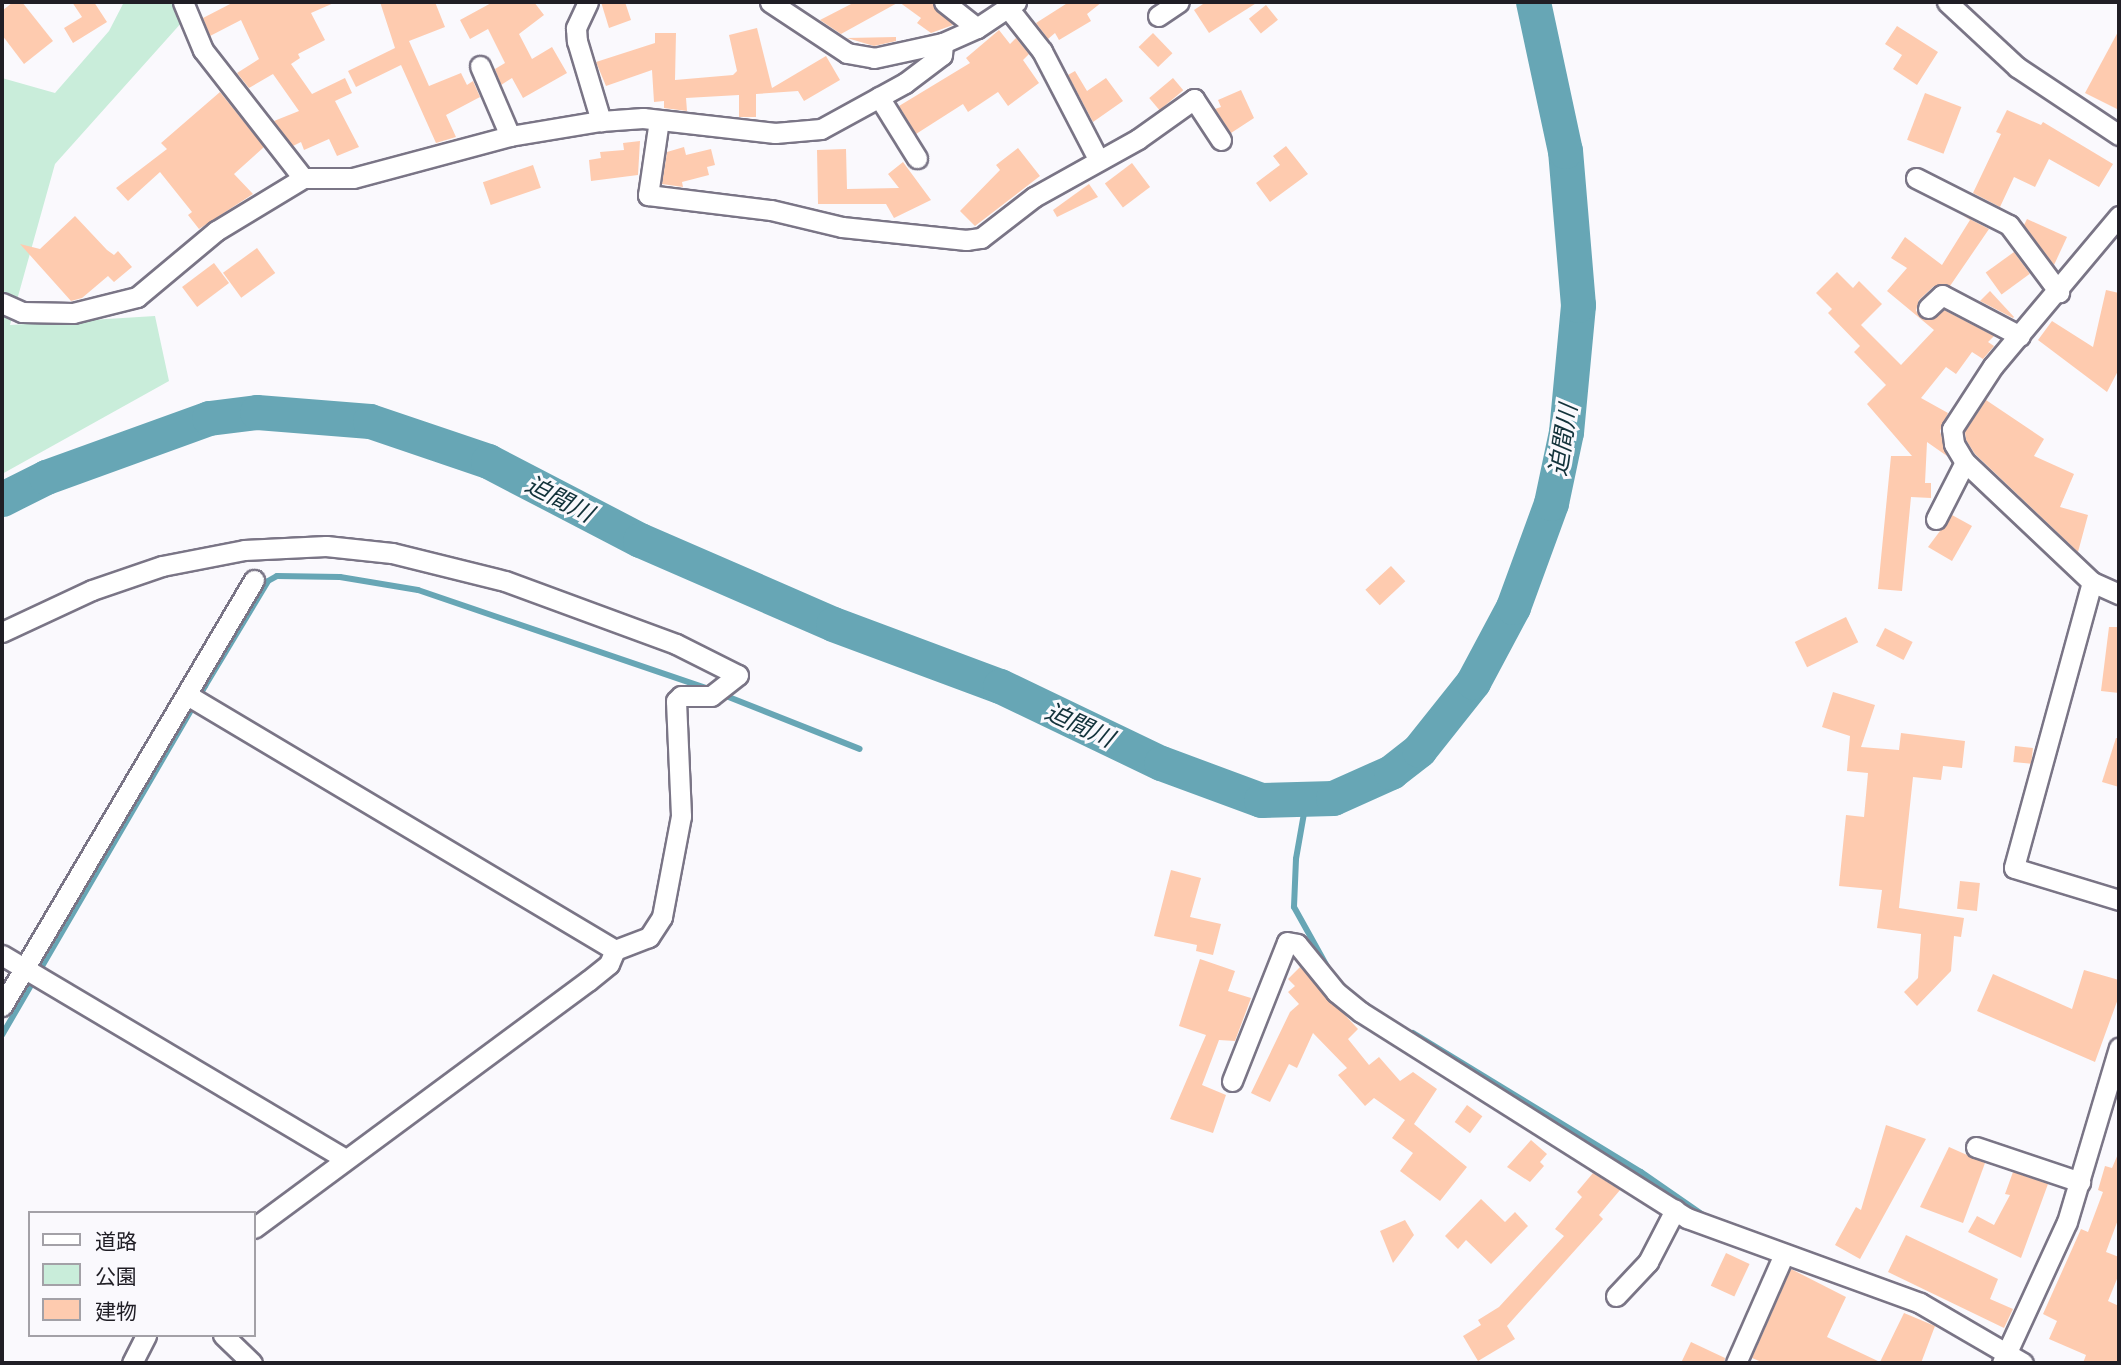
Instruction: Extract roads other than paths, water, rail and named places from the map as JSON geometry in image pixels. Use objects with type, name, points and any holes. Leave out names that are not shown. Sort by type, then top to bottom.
[{"type":"street","points":[[183,2],[203,50],[303,178]]},
{"type":"street","points":[[588,2],[576,28],[577,41],[601,121]]},
{"type":"street","points":[[770,2],[847,53],[874,58],[943,43],[977,28],[1012,5],[1042,51],[1098,159]]},
{"type":"street","points":[[943,2],[977,28]]},
{"type":"street","points":[[1158,16],[1179,2]]},
{"type":"street","points":[[1947,2],[2017,67],[2119,135]]},
{"type":"street","points":[[2,303],[22,312],[73,313],[137,297],[216,231],[303,178],[353,178],[510,136],[601,121],[659,120],[801,134],[821,129],[879,97],[942,55],[943,43]]},
{"type":"street","points":[[480,66],[510,136]]},
{"type":"street","points":[[879,97],[917,158]]},
{"type":"street","points":[[659,120],[648,195],[771,210],[842,227],[932,238],[981,238],[1034,197],[1138,139],[1194,99],[1221,140]]},
{"type":"street","points":[[1916,178],[2009,225],[2059,292]]},
{"type":"street","points":[[2119,216],[2113,239],[2059,292],[1993,366],[1952,429],[1954,444],[1965,462],[2092,582],[2119,594]]},
{"type":"street","points":[[1928,308],[1942,296],[2020,336]]},
{"type":"street","points":[[1936,519],[1965,462]]},
{"type":"street","points":[[2,632],[92,590],[162,566],[244,550],[326,546],[392,553],[505,581],[676,645],[738,675],[711,696],[681,696],[676,701],[681,816],[662,917],[649,937],[615,950],[608,964],[588,981],[344,1158],[256,1226]]},
{"type":"street","points":[[2,1006],[254,580]]},
{"type":"street","points":[[2092,582],[2014,868],[2119,900]]},
{"type":"street","points":[[187,695],[615,950]]},
{"type":"street","points":[[1232,1081],[1287,942],[1297,944],[1336,992],[1361,1012],[1675,1210],[1700,1224],[1920,1303],[2011,1360],[2080,1182],[2119,1048]]},
{"type":"street","points":[[2,955],[344,1158]]},
{"type":"street","points":[[1976,1147],[2080,1182]]},
{"type":"street","points":[[1616,1296],[1648,1262],[1675,1210]]},
{"type":"street","points":[[1736,1363],[1784,1254]]},
{"type":"street","points":[[132,1363],[145,1337]]},
{"type":"street","points":[[225,1337],[251,1363]]},
{"type":"waterway","name":"迫間川","points":[[2,499],[46,477],[209,418],[257,412],[370,421],[488,461],[640,540],[833,624],[1000,686],[1161,763],[1261,800],[1333,798],[1391,772],[1419,750],[1473,682],[1513,607],[1551,503],[1566,432],[1578,305],[1565,151],[1533,2]]},
{"type":"waterway","points":[[2,1035],[205,686],[268,581],[277,576],[340,577],[418,590],[708,689]]},
{"type":"waterway","points":[[721,694],[860,749]]},
{"type":"waterway","points":[[1306,802],[1296,859],[1294,907],[1329,970]]},
{"type":"waterway","points":[[1413,1033],[1641,1172],[1703,1215]]}]
